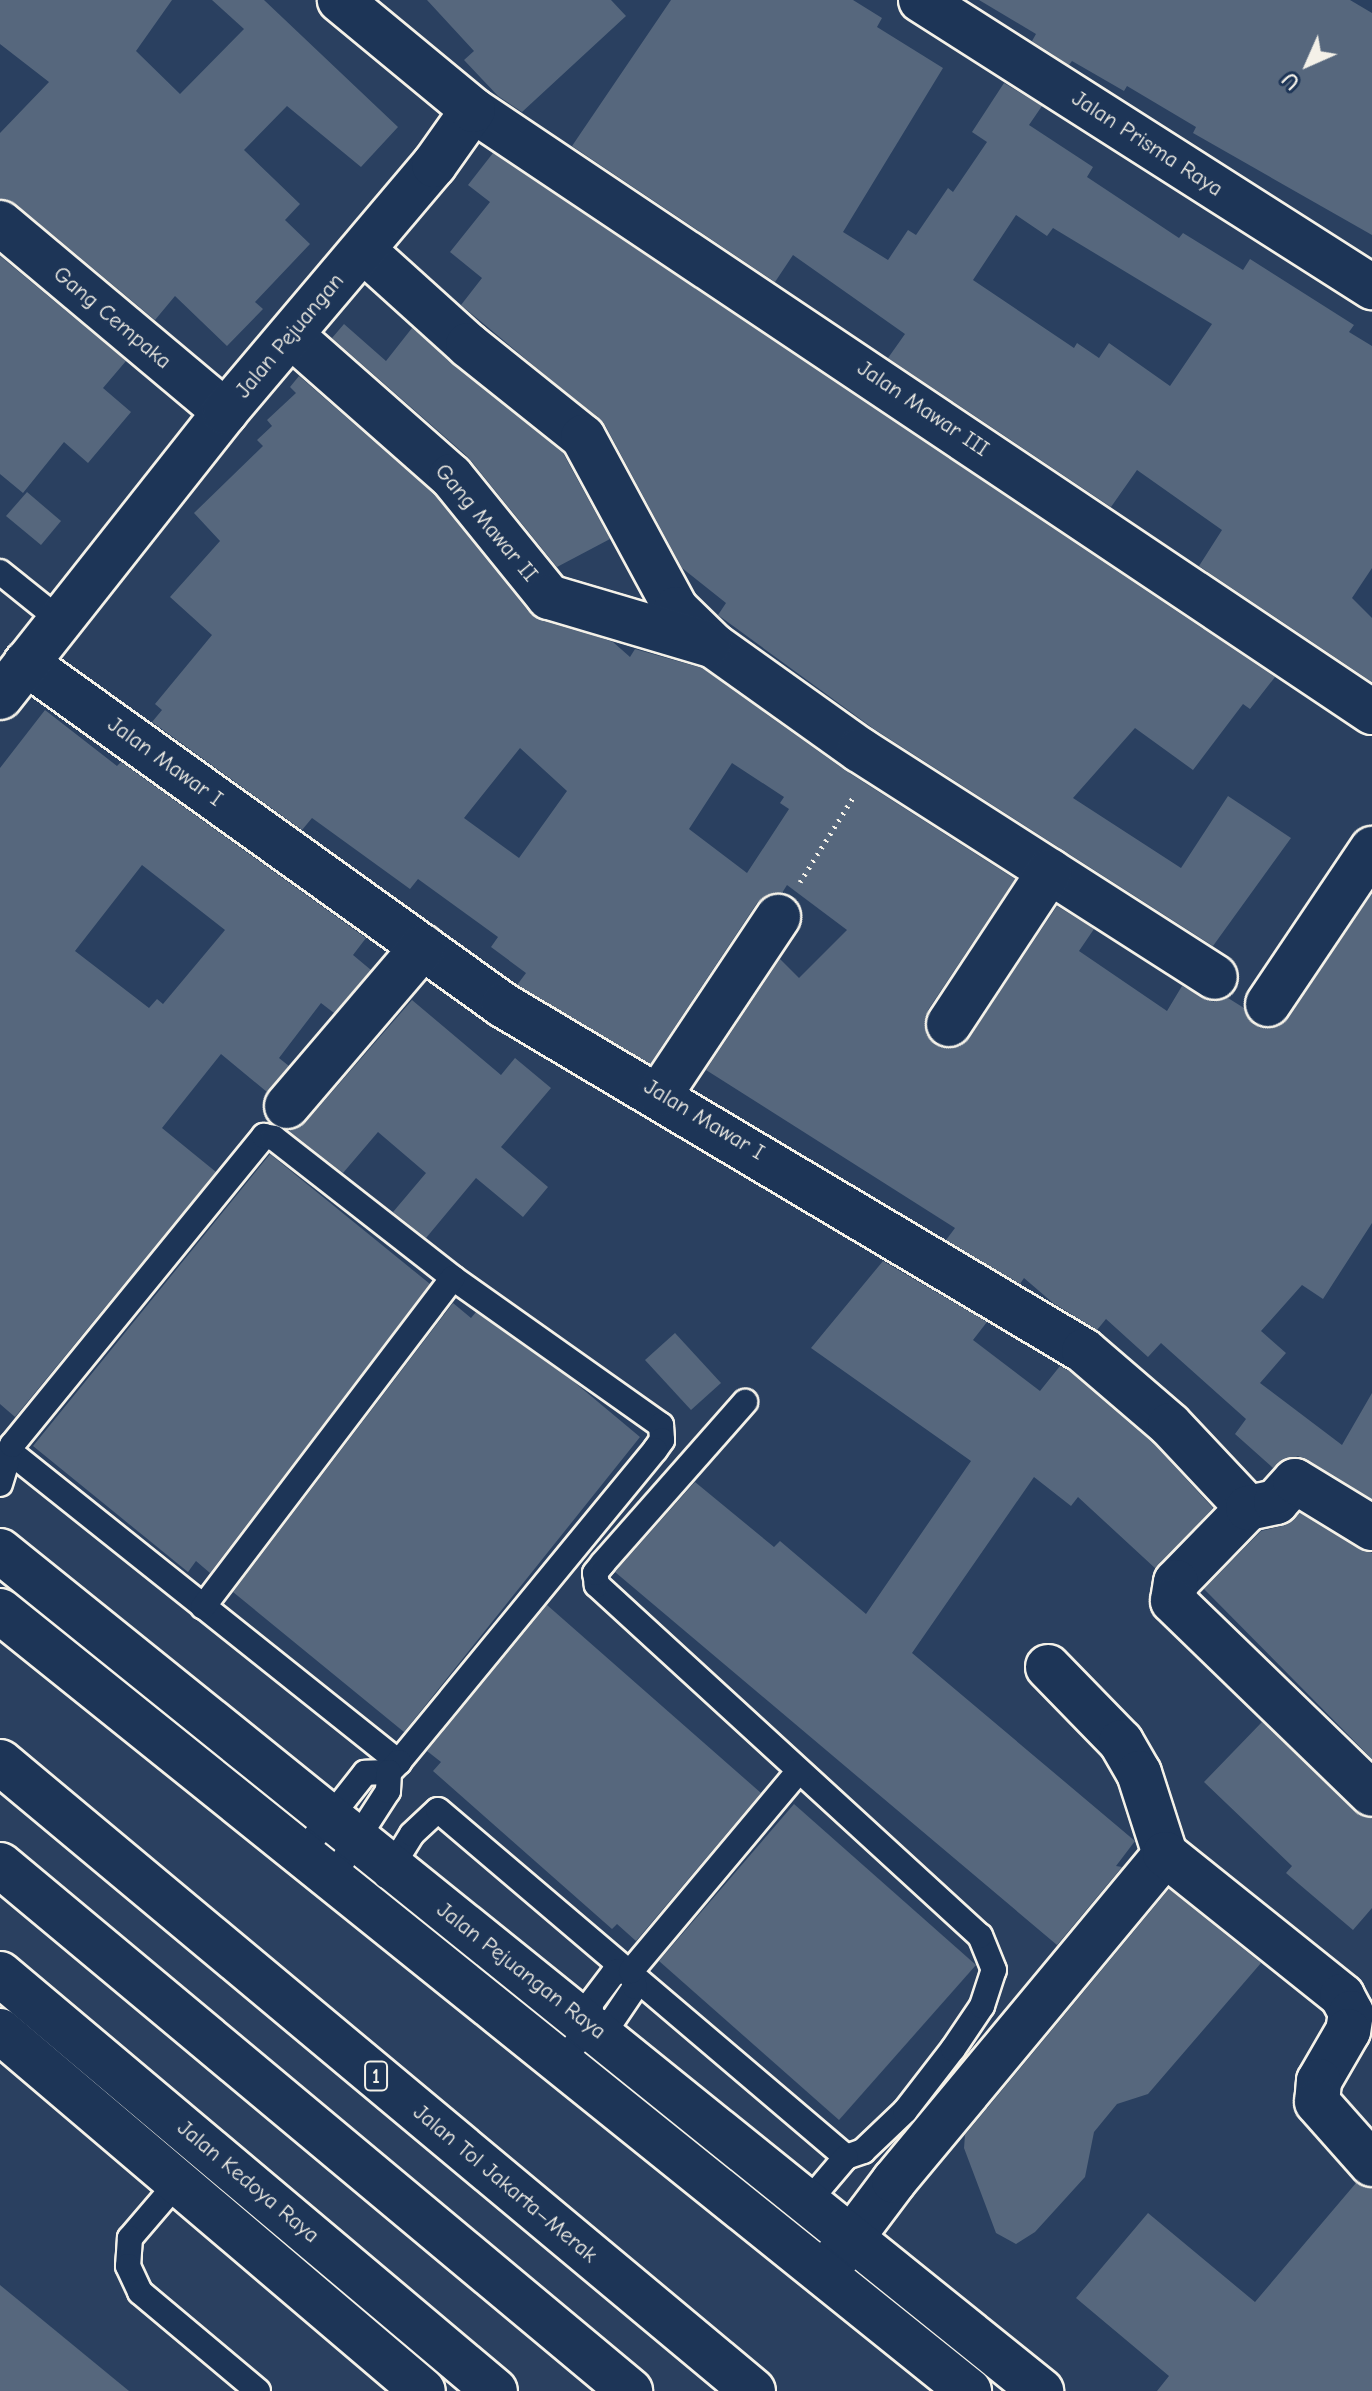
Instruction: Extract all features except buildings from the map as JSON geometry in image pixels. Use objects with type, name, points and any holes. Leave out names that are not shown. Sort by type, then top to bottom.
[{"type":"main road","points":[[340,0],[473,110]]},
{"type":"main road","name":"Jalan Prisma Raya","points":[[921,0],[1372,287]]},
{"type":"main road","name":"Jalan Pejuangan","points":[[13,680],[225,412],[363,250],[473,110]]},
{"type":"main road","name":"Jalan Mawar III","points":[[473,110],[1372,712]]},
{"type":"main road","name":"Gang Cempaka","points":[[0,223],[225,412]]},
{"type":"main road","points":[[363,250],[468,345],[583,437],[676,609],[714,646],[877,760],[1215,977]]},
{"type":"main road","name":"Gang Mawar II","points":[[292,336],[451,476],[549,597],[714,646]]},
{"type":"main road","name":"Jalan Mawar I","points":[[13,680],[423,947],[503,1005],[660,1094],[1084,1351],[1170,1425],[1248,1508]]},
{"type":"main road","points":[[1268,1004],[1372,849]]},
{"type":"main road","points":[[949,1024],[1050,871]]},
{"type":"main road","points":[[660,1094],[778,917]]},
{"type":"main road","points":[[287,1106],[423,947]]},
{"type":"main road","points":[[1372,1528],[1295,1481],[1276,1502],[1248,1508],[1176,1582],[1173,1601],[1372,1794]]},
{"type":"main road","name":"Jalan Pejuangan Raya","points":[[0,1551],[1041,2391]]},
{"type":"main road","points":[[0,1611],[969,2391]]},
{"type":"main road","points":[[1048,1667],[1121,1742],[1139,1773],[1165,1854],[1342,1996],[1351,2013],[1348,2031],[1319,2081],[1317,2102],[1372,2164]]},
{"type":"main road","name":"Jalan Tol Jakarta–Merak","points":[[0,1762],[753,2391]]},
{"type":"main road","points":[[823,2275],[1165,1854]]},
{"type":"main road","points":[[0,1865],[630,2391]]},
{"type":"main road","name":"Jalan Kedoya Raya","points":[[0,1974],[495,2391]]},
{"type":"main road","name":"Jalan Kedoya Raya","points":[[0,2031],[423,2391]]},
{"type":"lane","points":[[0,572],[61,621]]},
{"type":"lane","points":[[0,1484],[6,1451],[264,1136],[274,1138],[453,1278],[648,1412],[661,1425],[662,1440],[394,1767],[388,1791],[342,1829],[316,1866]]},
{"type":"lane","points":[[203,1607],[453,1278]]},
{"type":"lane","points":[[745,1402],[595,1573],[597,1585],[980,1936],[994,1970],[982,2006],[905,2111],[863,2151],[846,2157],[807,2203]]},
{"type":"lane","points":[[6,1451],[203,1607],[394,1767]]},
{"type":"lane","points":[[316,1866],[342,1829],[365,1773],[394,1767]]},
{"type":"lane","points":[[631,1971],[799,1771]]},
{"type":"lane","points":[[364,1907],[412,1834],[438,1810],[846,2157]]},
{"type":"lane","points":[[561,2063],[590,2025],[612,2021],[635,1987],[631,1971]]},
{"type":"lane","points":[[178,2182],[130,2238],[128,2266],[140,2292],[258,2391]]},
{"type":"path","points":[[778,917],[877,760]]}]
